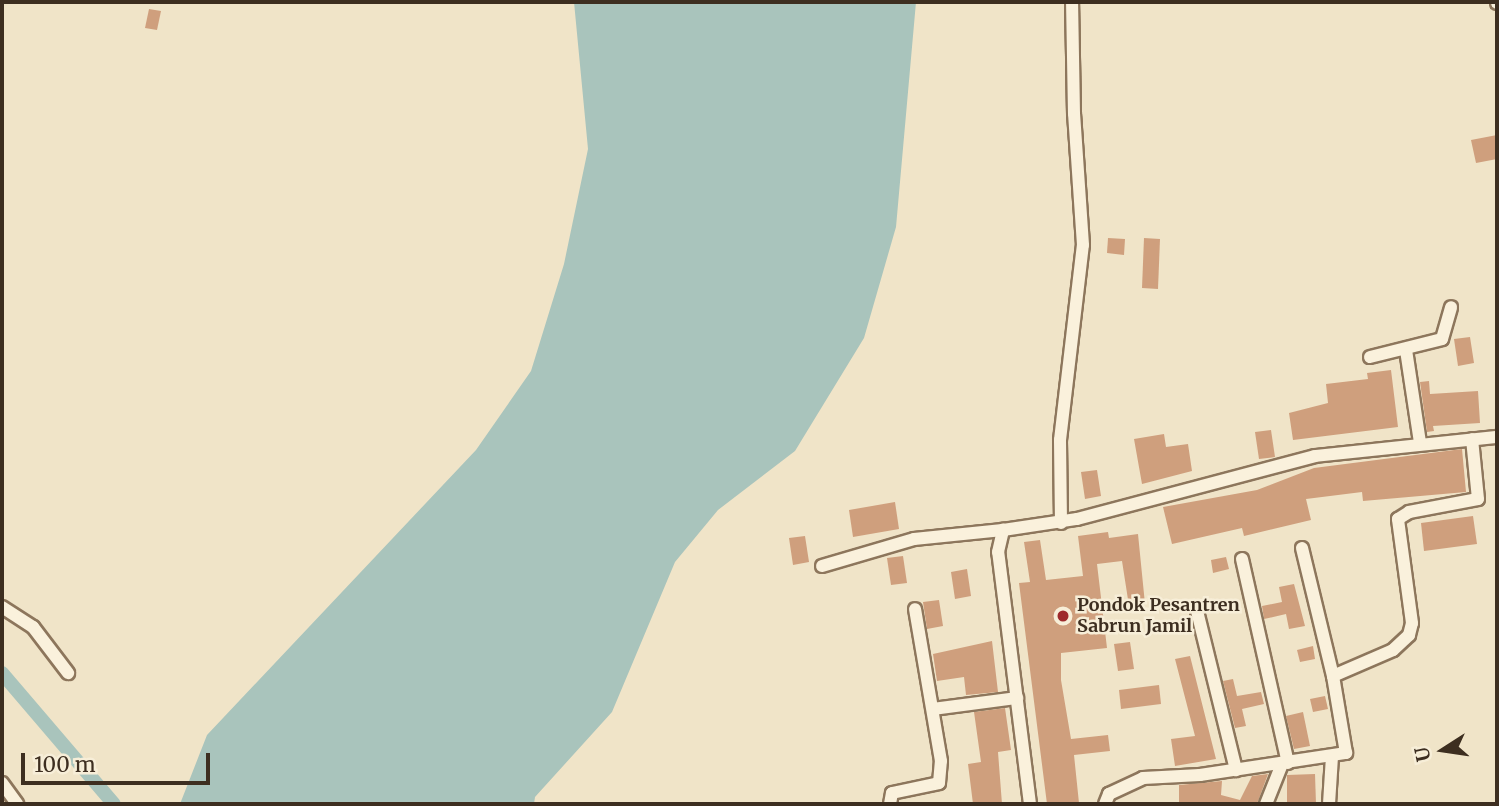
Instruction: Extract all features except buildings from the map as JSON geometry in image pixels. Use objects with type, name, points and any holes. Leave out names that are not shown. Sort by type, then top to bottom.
[{"type":"street","points":[[1061,523],[1060,440],[1083,245],[1074,114],[1072,2]]},
{"type":"street","points":[[1370,356],[1406,350],[1442,339],[1451,307]]},
{"type":"street","points":[[1406,350],[1419,443]]},
{"type":"street","points":[[822,566],[914,539],[1061,523],[1250,477],[1315,456],[1419,443],[1497,437]]},
{"type":"street","points":[[1333,676],[1345,667],[1393,650],[1409,635],[1412,623],[1398,519],[1409,512],[1478,499],[1472,439]]},
{"type":"street","points":[[1003,530],[998,552],[1030,804]]},
{"type":"street","points":[[1105,804],[1109,794],[1143,778],[1236,770],[1343,755],[1348,747],[1302,548]]},
{"type":"street","points":[[1242,559],[1285,764],[1266,804]]},
{"type":"street","points":[[2,607],[33,627],[68,673]]},
{"type":"street","points":[[890,804],[892,793],[939,783],[941,761],[915,609]]},
{"type":"street","points":[[1196,611],[1236,770]]},
{"type":"street","points":[[933,709],[1017,698]]},
{"type":"street","points":[[1329,804],[1332,757]]},
{"type":"street","points":[[2,783],[17,804]]},
{"type":"water","points":[[574,2],[916,2],[896,227],[864,338],[795,451],[718,510],[675,562],[612,712],[535,797],[534,804],[180,804],[207,735],[476,450],[531,371],[564,264],[588,149]]},
{"type":"waterway","points":[[2,673],[114,804]]},
{"type":"place","name":"Pondok Pesantren Sabrun Jamil","points":[[1063,616]]}]
